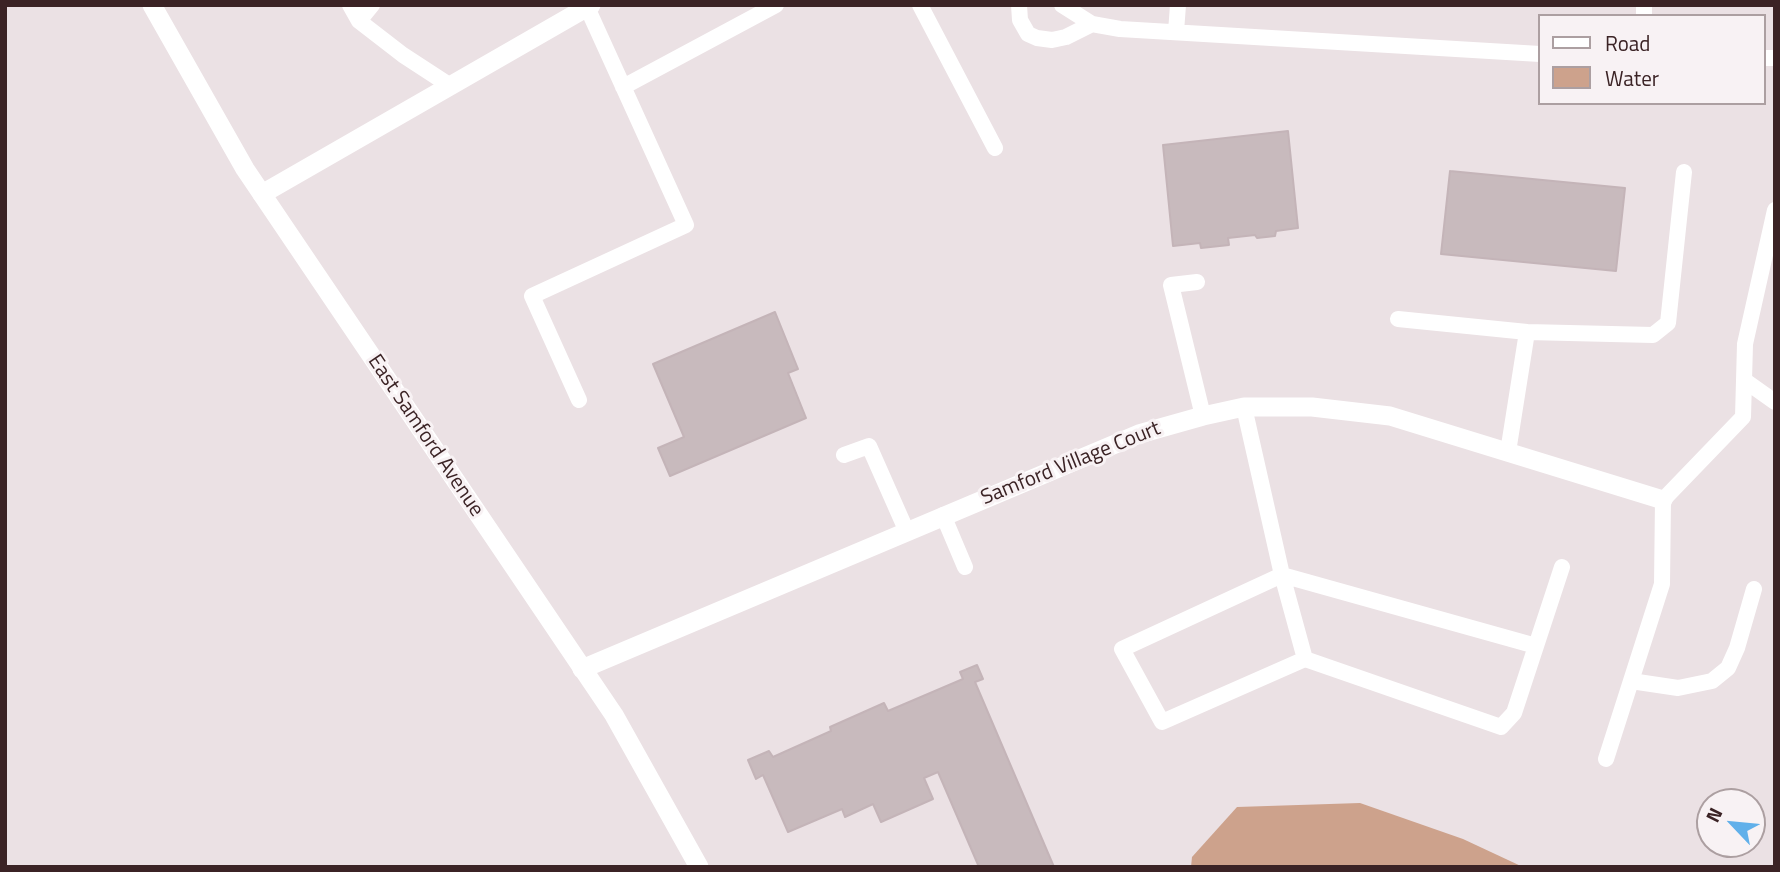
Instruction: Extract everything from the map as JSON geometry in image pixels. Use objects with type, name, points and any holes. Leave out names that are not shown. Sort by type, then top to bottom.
[{"type":"street","name":"East Samford Avenue","points":[[152,5],[245,169],[614,715],[699,867]]},
{"type":"street","points":[[262,194],[588,6]]},
{"type":"street","name":"Samford Village Court","points":[[582,669],[1139,434],[1203,415],[1244,407],[1312,407],[1390,416],[1663,500]]},
{"type":"lane","points":[[350,5],[359,21],[403,55],[449,85]]},
{"type":"lane","points":[[359,21],[372,5]]},
{"type":"lane","points":[[623,87],[776,5]]},
{"type":"lane","points":[[920,5],[995,148]]},
{"type":"lane","points":[[1020,5],[1020,20],[1028,33],[1037,38],[1052,40],[1066,37],[1092,24]]},
{"type":"lane","points":[[1062,5],[1092,24],[1120,29],[1538,54]]},
{"type":"lane","points":[[1177,32],[1178,5]]},
{"type":"lane","points":[[579,400],[532,296],[686,225],[588,6]]},
{"type":"lane","points":[[1398,318],[1527,332],[1653,335],[1668,323],[1684,172]]},
{"type":"lane","points":[[1606,759],[1662,584],[1663,500],[1743,417],[1745,344],[1775,210]]},
{"type":"lane","points":[[1197,282],[1171,285],[1203,415]]},
{"type":"lane","points":[[1508,452],[1527,332]]},
{"type":"lane","points":[[1744,380],[1775,402]]},
{"type":"lane","points":[[1244,407],[1282,575],[1305,659]]},
{"type":"lane","points":[[844,455],[869,446],[907,532]]},
{"type":"lane","points":[[943,515],[965,567]]},
{"type":"lane","points":[[1536,646],[1282,575],[1122,649],[1162,722],[1305,659],[1501,727],[1514,713],[1562,567]]},
{"type":"lane","points":[[1631,681],[1678,688],[1712,681],[1728,668],[1737,648],[1754,589]]},
{"type":"water","points":[[1360,803],[1463,839],[1523,867],[1191,867],[1192,857],[1237,807]]},
{"type":"building","points":[[1288,131],[1298,228],[1276,231],[1275,236],[1228,238],[1229,245],[1201,248],[1200,243],[1173,246],[1163,145]]},
{"type":"building","points":[[1450,171],[1625,188],[1616,271],[1441,254]]},
{"type":"building","points":[[775,312],[798,369],[788,373],[806,418],[670,476],[658,448],[684,437],[653,364]]},
{"type":"building","points":[[977,665],[983,679],[975,682],[1054,867],[979,867],[938,772],[924,778],[933,799],[881,822],[873,804],[845,817],[842,809],[788,832],[763,775],[756,779],[748,760],[769,751],[773,757],[884,703],[888,711],[963,679],[960,672]]}]
